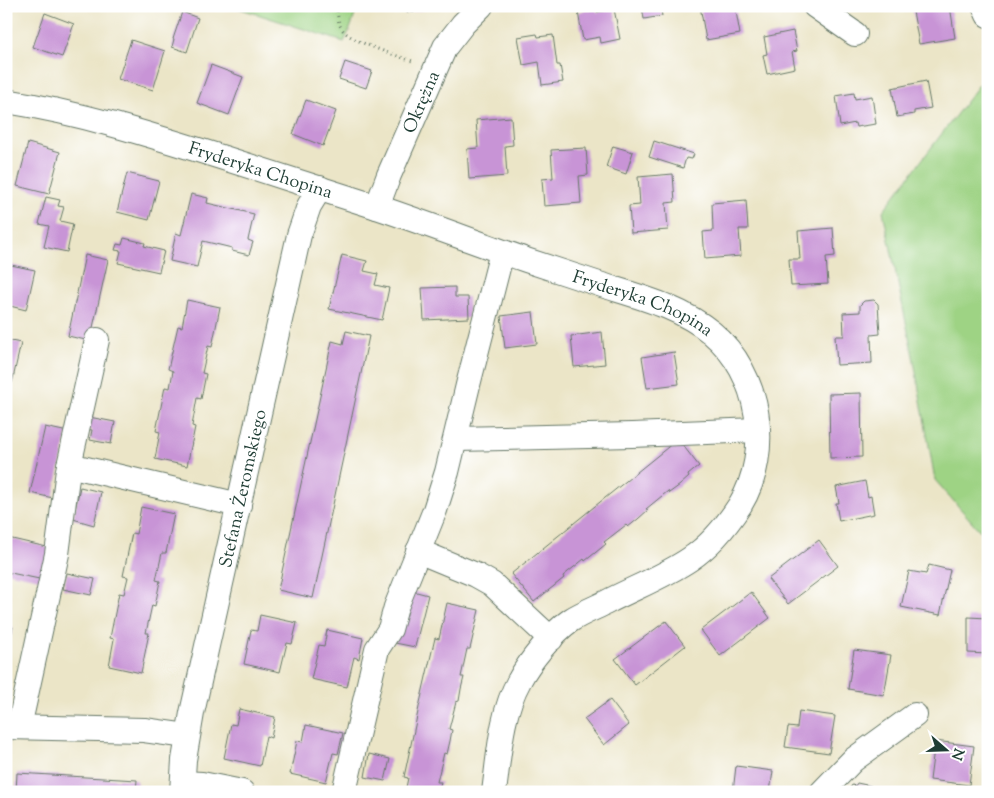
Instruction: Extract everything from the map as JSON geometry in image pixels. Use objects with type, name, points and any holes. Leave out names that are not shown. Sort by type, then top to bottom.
[{"type":"street","name":"Okrężna","points":[[377,207],[434,69],[445,47],[463,24],[481,6]]},
{"type":"street","points":[[815,6],[855,34]]},
{"type":"street","points":[[984,6],[988,15]]},
{"type":"street","name":"Fryderyka Chopina","points":[[6,101],[96,119],[320,188],[502,252],[671,308],[711,332],[727,347],[739,363],[747,379],[755,405],[757,430],[756,458],[752,480],[742,502],[719,534],[691,558],[570,620],[541,649],[518,682],[505,719],[494,792]]},
{"type":"street","name":"Stefana Żeromskiego","points":[[182,787],[187,736],[299,235],[309,206],[320,188]]},
{"type":"street","points":[[344,792],[377,649],[390,629],[396,607],[435,510],[456,439],[502,252]]},
{"type":"street","points":[[96,340],[69,465],[60,518],[57,554],[13,727],[144,730],[187,736]]},
{"type":"street","points":[[456,439],[757,430]]},
{"type":"street","points":[[69,465],[239,505]]},
{"type":"street","points":[[418,551],[476,575],[492,584],[551,639]]},
{"type":"street","points":[[822,792],[853,760],[915,715]]},
{"type":"street","points":[[182,787],[202,784],[242,792]]},
{"type":"path","points":[[337,6],[338,22],[343,32],[360,42],[434,69]]},
{"type":"green space","points":[[232,6],[358,6],[344,42]]},
{"type":"green space","points":[[988,73],[988,540],[935,480],[914,361],[883,211]]},
{"type":"building","points":[[389,6],[406,6],[406,7],[390,10]]},
{"type":"building","points":[[406,6],[426,6],[426,9],[407,13]]},
{"type":"building","points":[[642,6],[679,7],[661,10],[662,16],[644,19]]},
{"type":"building","points":[[700,6],[735,6],[740,34],[706,40]]},
{"type":"building","points":[[912,6],[950,6],[955,38],[919,44]]},
{"type":"building","points":[[597,8],[597,12],[614,9],[620,39],[601,43],[600,37],[583,40],[578,12]]},
{"type":"building","points":[[182,12],[198,18],[187,52],[172,47]]},
{"type":"building","points":[[45,13],[74,24],[62,57],[33,47]]},
{"type":"building","points":[[793,31],[797,51],[792,52],[795,68],[767,74],[763,55],[767,54],[764,37]]},
{"type":"building","points":[[537,34],[538,37],[553,35],[557,65],[560,65],[563,82],[542,85],[539,62],[523,65],[518,37]]},
{"type":"building","points":[[131,40],[165,51],[153,90],[118,79]]},
{"type":"building","points":[[345,62],[372,71],[366,88],[339,79]]},
{"type":"building","points":[[211,65],[243,77],[229,115],[197,103]]},
{"type":"building","points":[[926,81],[931,108],[897,117],[892,88]]},
{"type":"building","points":[[854,93],[855,99],[872,96],[876,124],[856,127],[855,123],[840,126],[836,96]]},
{"type":"building","points":[[306,100],[336,111],[323,146],[293,134]]},
{"type":"building","points":[[511,117],[513,145],[505,146],[507,176],[469,179],[467,149],[478,148],[476,120]]},
{"type":"building","points":[[654,141],[694,154],[692,159],[686,158],[683,168],[649,157]]},
{"type":"building","points":[[28,143],[60,152],[49,194],[17,186]]},
{"type":"building","points":[[613,146],[633,152],[626,174],[606,167]]},
{"type":"building","points":[[586,148],[588,175],[579,176],[581,203],[544,206],[542,179],[553,178],[551,150]]},
{"type":"building","points":[[127,173],[159,181],[149,220],[117,212]]},
{"type":"building","points":[[673,174],[675,202],[666,203],[668,230],[631,233],[629,206],[640,205],[638,177]]},
{"type":"building","points":[[191,194],[208,198],[207,203],[254,214],[248,240],[253,242],[249,255],[232,251],[232,248],[203,241],[197,267],[170,261],[176,233],[181,235]]},
{"type":"building","points":[[46,197],[60,200],[58,206],[64,207],[60,221],[73,224],[67,252],[44,247],[49,226],[39,224]]},
{"type":"building","points":[[746,200],[748,229],[739,229],[741,256],[705,259],[703,232],[713,231],[712,203]]},
{"type":"building","points":[[833,228],[835,256],[826,257],[828,284],[791,286],[789,259],[800,259],[798,231]]},
{"type":"building","points":[[124,238],[145,243],[144,246],[164,251],[159,272],[118,263],[121,251],[115,250],[117,244],[122,245]]},
{"type":"building","points":[[85,255],[108,260],[90,341],[68,336]]},
{"type":"building","points":[[342,255],[367,261],[364,271],[378,274],[375,285],[389,288],[382,320],[329,309]]},
{"type":"building","points":[[6,264],[35,270],[26,310],[6,305]]},
{"type":"building","points":[[455,287],[455,297],[468,297],[469,318],[424,320],[422,288]]},
{"type":"building","points":[[187,300],[220,307],[212,347],[208,346],[202,373],[206,374],[201,399],[197,398],[192,426],[195,427],[187,466],[155,459],[160,432],[156,431],[165,387],[170,388],[173,371],[168,369],[178,326],[182,327]]},
{"type":"building","points":[[874,300],[878,304],[880,334],[871,335],[872,363],[837,365],[835,336],[844,336],[843,313],[860,312],[860,305],[864,301]]},
{"type":"building","points":[[533,312],[537,344],[505,348],[501,316]]},
{"type":"building","points":[[346,331],[369,336],[313,598],[278,590],[332,341],[343,344]]},
{"type":"building","points":[[602,332],[605,364],[574,367],[571,336]]},
{"type":"building","points":[[6,340],[21,343],[12,383],[6,381]]},
{"type":"building","points":[[674,352],[679,384],[647,388],[642,357]]},
{"type":"building","points":[[861,393],[862,457],[830,458],[829,394]]},
{"type":"building","points":[[89,417],[115,422],[111,444],[90,440],[92,430],[86,429]]},
{"type":"building","points":[[45,427],[68,432],[53,498],[30,493]]},
{"type":"building","points":[[678,439],[699,466],[680,485],[669,493],[668,491],[628,527],[626,525],[604,542],[606,544],[585,561],[584,559],[534,602],[511,574]]},
{"type":"building","points":[[865,481],[868,497],[871,496],[874,514],[839,521],[836,503],[839,503],[836,487]]},
{"type":"building","points":[[80,487],[101,492],[94,525],[73,519]]},
{"type":"building","points":[[141,507],[174,514],[166,553],[162,553],[156,580],[160,581],[155,606],[152,605],[146,633],[149,633],[141,673],[109,666],[114,639],[110,638],[119,593],[124,594],[128,577],[123,576],[132,533],[136,534]]},
{"type":"building","points":[[8,538],[51,548],[44,580],[6,572]]},
{"type":"building","points":[[819,540],[838,566],[788,604],[768,579]]},
{"type":"building","points":[[929,565],[950,570],[940,615],[901,607],[909,571],[926,574]]},
{"type":"building","points":[[67,573],[95,579],[91,595],[63,589]]},
{"type":"building","points":[[409,590],[428,595],[415,647],[395,643]]},
{"type":"building","points":[[751,592],[770,618],[720,656],[701,630]]},
{"type":"building","points":[[447,603],[479,610],[470,649],[467,649],[461,677],[464,677],[459,701],[456,702],[449,729],[452,730],[447,754],[444,753],[437,782],[441,782],[438,792],[405,792],[408,778],[404,777],[419,707],[435,638],[439,639]]},
{"type":"building","points":[[260,615],[297,623],[292,644],[287,643],[280,672],[244,664],[251,630],[257,631]]},
{"type":"building","points":[[968,617],[988,618],[988,654],[968,653]]},
{"type":"building","points":[[666,621],[685,646],[635,685],[615,659]]},
{"type":"building","points":[[6,626],[13,627],[7,652],[6,651]]},
{"type":"building","points":[[327,630],[363,638],[359,659],[354,657],[347,687],[311,679],[319,645],[324,646]]},
{"type":"building","points":[[854,650],[891,655],[884,695],[848,689]]},
{"type":"building","points":[[610,700],[629,725],[604,745],[584,719]]},
{"type":"building","points":[[239,709],[275,717],[271,738],[266,736],[260,766],[224,758],[231,724],[236,725]]},
{"type":"building","points":[[799,711],[835,716],[829,753],[785,747],[788,727],[797,728]]},
{"type":"building","points":[[306,725],[343,733],[338,754],[333,753],[326,782],[290,774],[297,741],[303,742]]},
{"type":"building","points":[[935,741],[974,746],[969,785],[930,780]]},
{"type":"building","points":[[369,754],[390,759],[385,781],[365,777]]},
{"type":"building","points":[[736,766],[773,771],[770,792],[733,792]]},
{"type":"building","points":[[17,773],[137,780],[136,792],[16,792]]},
{"type":"building","points":[[857,783],[871,786],[869,792],[848,792],[852,785],[855,786]]}]
